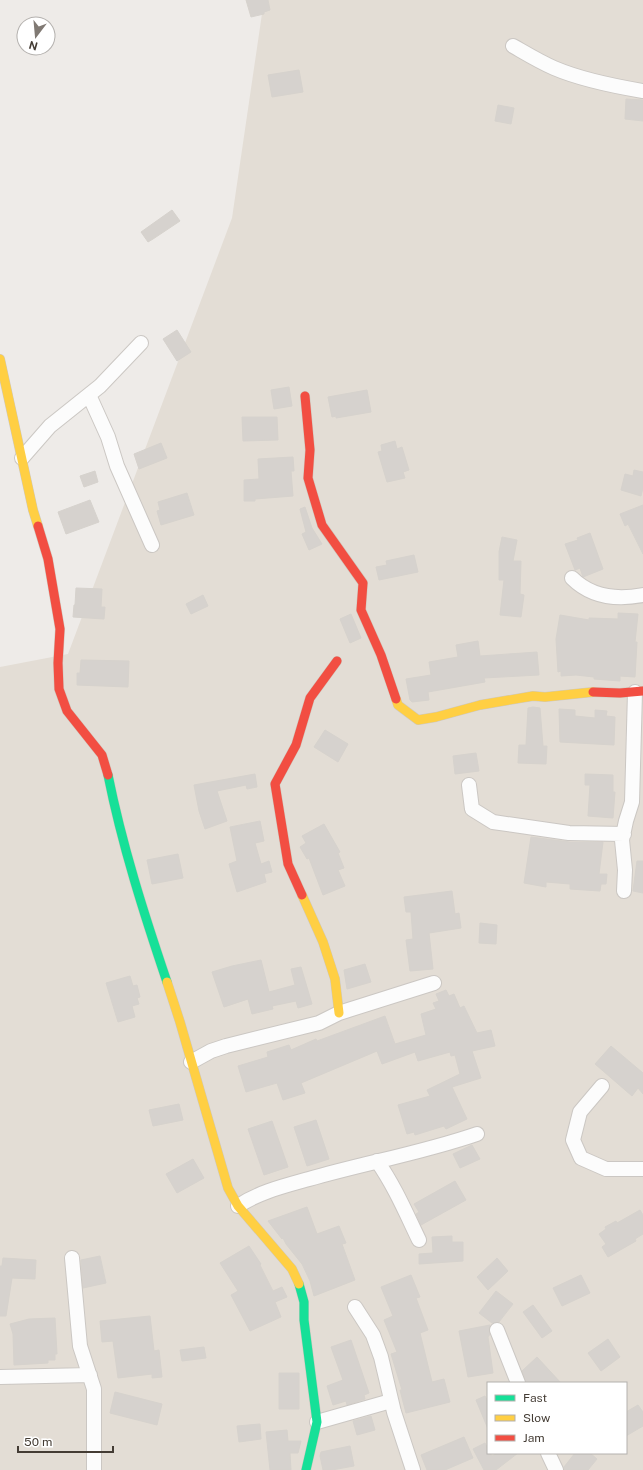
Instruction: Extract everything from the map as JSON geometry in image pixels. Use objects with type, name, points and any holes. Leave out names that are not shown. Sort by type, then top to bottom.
[{"type":"street","points":[[513,46],[553,68],[612,86],[643,91]]},
{"type":"street","points":[[22,458],[50,426],[100,386],[141,342]]},
{"type":"street","points":[[0,359],[33,510],[48,559],[60,629],[58,663],[59,689],[67,711],[102,755],[106,766],[115,810],[228,1188],[238,1206],[292,1269],[300,1286],[304,1302],[304,1320],[317,1422],[306,1470]]},
{"type":"street","points":[[89,395],[108,437],[117,466],[152,545]]},
{"type":"street","points":[[305,396],[310,450],[308,478],[322,525],[343,553],[362,583],[361,610],[382,655],[398,705],[418,720],[436,717],[480,705],[533,696],[546,697],[592,692],[620,693],[639,691],[632,802],[622,840],[625,870],[624,891]]},
{"type":"street","points":[[572,578],[587,589],[608,597],[619,598],[643,595]]},
{"type":"street","points":[[337,661],[310,698],[296,745],[275,784],[288,864],[323,942],[335,979],[339,1013]]},
{"type":"street","points":[[469,785],[472,809],[493,822],[569,832],[624,834]]},
{"type":"street","points":[[191,1062],[211,1051],[226,1046],[318,1023],[339,1013],[434,983]]},
{"type":"street","points":[[602,1086],[580,1112],[573,1140],[581,1158],[606,1169],[643,1169]]},
{"type":"street","points":[[238,1206],[250,1198],[276,1188],[455,1141],[476,1134]]},
{"type":"street","points":[[377,1161],[387,1175],[399,1197],[419,1240]]},
{"type":"street","points":[[72,1258],[80,1346],[94,1389],[94,1470]]},
{"type":"street","points":[[355,1306],[373,1335],[381,1357],[391,1401],[413,1470]]},
{"type":"street","points":[[496,1330],[518,1382]]},
{"type":"street","points":[[0,1377],[90,1375]]},
{"type":"street","points":[[317,1422],[391,1401]]},
{"type":"street","points":[[548,1454],[556,1470]]},
{"type":"shaded area","points":[[264,0],[643,0],[643,1470],[0,1470],[0,667],[68,654],[232,218]]},
{"type":"building","points":[[246,0],[268,0],[270,10],[264,12],[264,14],[251,17]]},
{"type":"building","points":[[299,70],[303,92],[272,97],[268,75]]},
{"type":"building","points":[[626,99],[643,100],[643,121],[625,119]]},
{"type":"building","points":[[498,105],[514,108],[511,124],[495,121]]},
{"type":"building","points":[[172,210],[180,221],[148,242],[141,232]]},
{"type":"building","points":[[177,330],[191,352],[177,361],[163,339]]},
{"type":"building","points":[[289,387],[292,406],[274,409],[271,390]]},
{"type":"building","points":[[367,390],[371,412],[336,418],[336,416],[332,417],[328,397]]},
{"type":"building","points":[[242,417],[277,417],[278,440],[243,441]]},
{"type":"building","points":[[395,441],[397,449],[402,447],[409,470],[403,472],[405,478],[387,482],[378,452],[382,451],[381,445]]},
{"type":"building","points":[[161,443],[167,458],[139,469],[134,454]]},
{"type":"building","points":[[293,457],[294,471],[291,471],[293,496],[244,501],[244,480],[259,479],[258,459]]},
{"type":"building","points":[[634,470],[643,472],[643,488],[641,496],[621,490],[625,474],[633,476]]},
{"type":"building","points":[[95,471],[98,482],[84,487],[80,476]]},
{"type":"building","points":[[187,493],[194,515],[161,525],[157,511],[160,510],[158,502]]},
{"type":"building","points":[[90,500],[99,522],[66,534],[58,512]]},
{"type":"building","points":[[643,505],[643,554],[628,524],[625,526],[620,514]]},
{"type":"building","points":[[305,507],[312,528],[322,544],[309,550],[302,534],[306,532],[300,509]]},
{"type":"building","points":[[590,533],[603,569],[583,577],[580,568],[575,570],[565,544],[578,540],[577,538]]},
{"type":"building","points":[[502,537],[517,540],[513,561],[521,561],[520,594],[524,595],[521,617],[500,615],[504,580],[499,580],[499,552]]},
{"type":"building","points":[[414,555],[418,572],[379,580],[376,567],[387,565],[386,561]]},
{"type":"building","points":[[76,588],[102,589],[101,607],[105,607],[104,619],[73,617]]},
{"type":"building","points":[[203,595],[208,606],[191,614],[186,604]]},
{"type":"building","points":[[618,613],[638,614],[635,642],[637,642],[635,677],[620,676],[620,681],[594,679],[594,677],[576,675],[561,676],[561,671],[558,672],[556,639],[560,615],[589,620],[589,618],[618,619]]},
{"type":"building","points":[[351,614],[361,638],[350,643],[340,619]]},
{"type":"building","points":[[478,641],[480,656],[537,652],[539,675],[484,678],[485,682],[428,692],[429,700],[412,702],[410,700],[406,679],[431,675],[429,662],[458,657],[456,645]]},
{"type":"building","points":[[81,660],[129,661],[128,687],[77,685],[77,673],[80,673]]},
{"type":"building","points":[[528,708],[540,708],[543,746],[547,746],[546,764],[518,763],[519,745],[526,745]]},
{"type":"building","points":[[559,709],[575,710],[575,716],[595,718],[595,710],[607,711],[606,716],[615,717],[614,745],[560,742]]},
{"type":"building","points":[[325,730],[348,744],[338,762],[314,747]]},
{"type":"building","points":[[476,753],[479,771],[455,774],[453,756]]},
{"type":"building","points":[[255,774],[257,787],[247,789],[246,785],[217,791],[227,821],[205,829],[199,811],[194,785]]},
{"type":"building","points":[[585,774],[613,775],[613,792],[615,792],[613,818],[588,816],[590,785],[585,785]]},
{"type":"building","points":[[260,821],[264,841],[255,843],[261,864],[269,861],[272,872],[264,874],[266,882],[237,892],[229,864],[237,861],[230,827]]},
{"type":"building","points":[[324,824],[340,852],[338,853],[344,868],[338,870],[345,886],[323,895],[309,858],[307,859],[300,847],[306,843],[302,836]]},
{"type":"building","points":[[531,837],[570,842],[603,842],[599,874],[607,874],[606,884],[601,884],[600,891],[570,889],[570,884],[546,882],[546,887],[524,883]]},
{"type":"building","points":[[178,854],[183,878],[152,884],[147,860]]},
{"type":"building","points":[[637,861],[643,861],[643,893],[633,891]]},
{"type":"building","points":[[452,891],[455,914],[459,913],[461,928],[429,933],[433,969],[410,971],[406,940],[413,939],[411,912],[406,912],[404,897]]},
{"type":"building","points":[[480,923],[497,925],[496,944],[479,943]]},
{"type":"building","points":[[261,960],[269,992],[295,985],[291,969],[301,967],[312,1004],[298,1008],[296,1001],[272,1006],[273,1009],[252,1014],[248,999],[224,1007],[212,972]]},
{"type":"building","points":[[365,964],[371,982],[347,989],[344,970]]},
{"type":"building","points":[[130,976],[133,986],[137,985],[140,997],[137,998],[139,1004],[132,1006],[135,1017],[118,1022],[106,983]]},
{"type":"building","points":[[446,990],[449,996],[454,994],[460,1008],[464,1006],[477,1033],[491,1030],[495,1046],[472,1051],[481,1078],[452,1087],[467,1119],[446,1129],[444,1126],[415,1135],[414,1132],[407,1134],[398,1105],[430,1096],[427,1090],[460,1074],[455,1055],[451,1056],[450,1052],[418,1061],[415,1052],[382,1064],[377,1051],[301,1083],[305,1093],[283,1100],[277,1083],[246,1092],[238,1066],[268,1057],[267,1052],[289,1045],[291,1050],[316,1039],[317,1041],[385,1016],[395,1044],[426,1035],[421,1014],[436,1009],[433,1003],[439,1001],[436,994]]},
{"type":"building","points":[[611,1046],[643,1073],[643,1094],[638,1088],[632,1096],[595,1064]]},
{"type":"building","points":[[179,1104],[183,1120],[153,1126],[149,1110]]},
{"type":"building","points":[[316,1120],[329,1159],[307,1166],[294,1127]]},
{"type":"building","points":[[272,1121],[288,1167],[264,1175],[248,1129]]},
{"type":"building","points":[[472,1145],[480,1159],[460,1168],[453,1154]]},
{"type":"building","points":[[193,1159],[204,1178],[177,1193],[166,1174]]},
{"type":"building","points":[[455,1181],[466,1200],[421,1225],[416,1214],[419,1212],[414,1204]]},
{"type":"building","points":[[307,1207],[317,1234],[339,1226],[346,1243],[342,1244],[355,1280],[314,1296],[310,1281],[302,1264],[283,1238],[282,1239],[268,1221]]},
{"type":"building","points":[[640,1210],[643,1215],[643,1234],[635,1239],[636,1241],[608,1257],[602,1247],[606,1244],[599,1234],[606,1229],[605,1227],[616,1221],[617,1223]]},
{"type":"building","points":[[452,1236],[452,1242],[463,1242],[463,1261],[419,1264],[419,1254],[433,1253],[432,1237]]},
{"type":"building","points":[[249,1246],[261,1264],[260,1265],[273,1291],[282,1287],[287,1297],[275,1302],[281,1317],[250,1331],[231,1295],[238,1291],[220,1263]]},
{"type":"building","points":[[100,1256],[106,1283],[83,1288],[81,1260]]},
{"type":"building","points":[[3,1258],[36,1260],[35,1279],[12,1278],[6,1316],[0,1316],[0,1266],[2,1266]]},
{"type":"building","points":[[497,1258],[508,1271],[488,1290],[477,1277]]},
{"type":"building","points":[[411,1275],[420,1297],[416,1298],[428,1330],[420,1333],[432,1382],[444,1379],[450,1402],[406,1413],[400,1390],[402,1390],[391,1354],[397,1352],[384,1320],[393,1316],[381,1287]]},
{"type":"building","points":[[581,1275],[590,1293],[562,1306],[553,1288]]},
{"type":"building","points":[[496,1291],[513,1304],[499,1322],[492,1323],[479,1313]]},
{"type":"building","points":[[533,1305],[552,1331],[542,1338],[523,1312]]},
{"type":"building","points":[[150,1316],[154,1351],[159,1350],[162,1377],[152,1378],[152,1374],[118,1378],[113,1341],[102,1342],[100,1321]]},
{"type":"building","points":[[55,1318],[57,1354],[55,1354],[55,1360],[48,1360],[48,1363],[14,1365],[13,1334],[10,1324],[29,1319]]},
{"type":"building","points":[[490,1325],[490,1334],[488,1337],[493,1373],[468,1377],[459,1331]]},
{"type":"building","points":[[608,1339],[620,1357],[601,1371],[588,1353]]},
{"type":"building","points":[[351,1340],[369,1393],[364,1395],[365,1399],[347,1405],[346,1401],[333,1405],[327,1386],[343,1380],[331,1347]]},
{"type":"building","points":[[204,1347],[206,1358],[182,1361],[180,1350]]},
{"type":"building","points":[[537,1357],[560,1382],[526,1382],[522,1371]]},
{"type":"building","points":[[279,1373],[299,1373],[299,1409],[279,1409]]},
{"type":"building","points":[[115,1392],[162,1404],[157,1425],[110,1413]]},
{"type":"building","points":[[485,1396],[487,1400],[487,1427],[476,1400]]},
{"type":"building","points":[[638,1405],[643,1412],[643,1426],[627,1435],[627,1411]]},
{"type":"building","points":[[371,1416],[375,1430],[357,1435],[353,1421]]},
{"type":"building","points":[[260,1424],[261,1439],[239,1442],[237,1426]]},
{"type":"building","points":[[287,1430],[288,1441],[301,1441],[298,1453],[290,1453],[291,1470],[270,1470],[266,1432]]},
{"type":"building","points":[[464,1437],[473,1458],[445,1470],[427,1470],[421,1455]]},
{"type":"building","points":[[485,1443],[487,1447],[487,1454],[491,1454],[492,1456],[496,1454],[517,1454],[496,1470],[484,1470],[473,1449]]},
{"type":"building","points":[[350,1446],[354,1466],[323,1470],[320,1456],[321,1452]]},
{"type":"building","points":[[574,1454],[591,1454],[597,1459],[588,1470],[564,1470],[564,1467]]},
{"type":"traffic: fast","points":[[108,775],[134,879],[167,982]]},
{"type":"traffic: fast","points":[[299,1284],[304,1302],[304,1320],[317,1422],[306,1470]]},
{"type":"traffic: slow","points":[[0,359],[33,510],[38,526]]},
{"type":"traffic: slow","points":[[396,699],[398,705],[418,720],[436,717],[480,705],[533,696],[545,697],[593,692]]},
{"type":"traffic: slow","points":[[302,895],[323,942],[335,979],[339,1013]]},
{"type":"traffic: slow","points":[[167,982],[228,1188],[238,1206],[292,1269],[299,1284]]},
{"type":"traffic: jam","points":[[305,396],[310,450],[308,478],[322,525],[363,583],[361,610],[381,655],[396,699]]},
{"type":"traffic: jam","points":[[38,526],[48,559],[60,629],[58,663],[59,689],[67,711],[102,755],[108,775]]},
{"type":"traffic: jam","points":[[302,895],[288,864],[275,784],[296,745],[310,698],[337,661]]},
{"type":"traffic: jam","points":[[593,692],[620,693],[643,691]]}]
